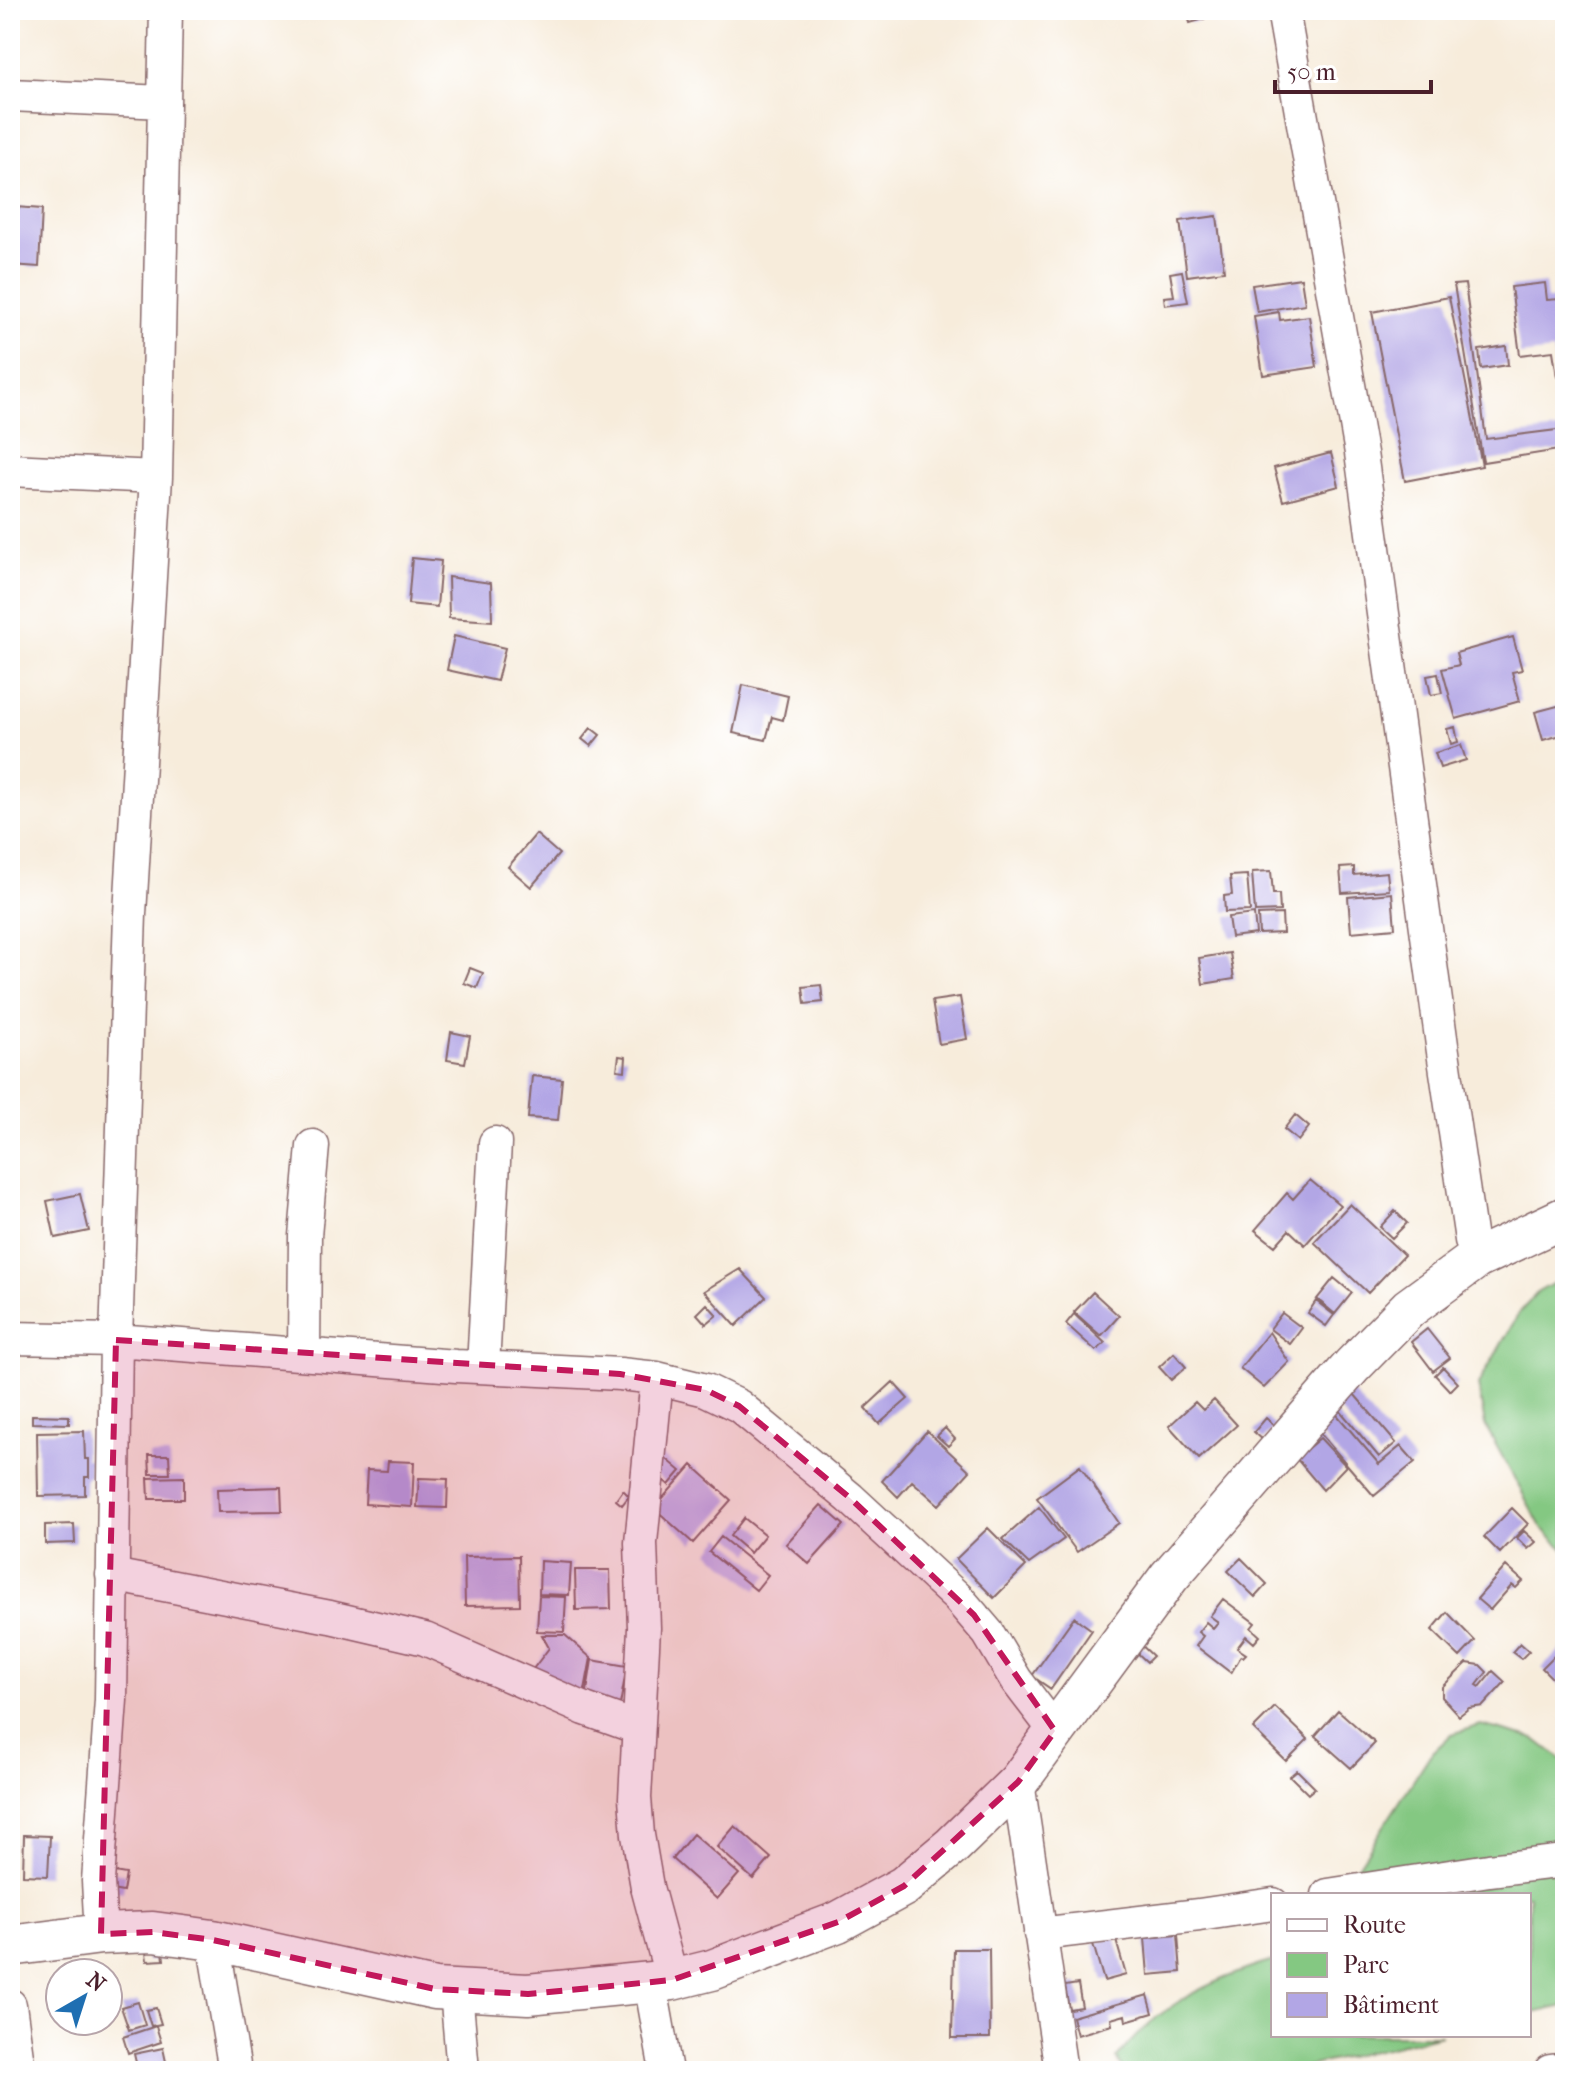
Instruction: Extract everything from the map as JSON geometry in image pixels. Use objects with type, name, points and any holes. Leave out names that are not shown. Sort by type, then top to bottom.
[{"type":"main road","points":[[10,1946],[101,1934],[153,1932],[213,1940],[435,1989],[528,1994],[661,1981],[712,1970],[838,1922],[904,1886],[952,1846],[1018,1782],[1169,1577],[1341,1378],[1409,1308],[1476,1259],[1565,1217]]},
{"type":"street","points":[[101,1934],[98,1881],[111,1700],[116,1340],[130,914],[156,477],[166,10]]},
{"type":"street","points":[[1283,10],[1361,453],[1442,1045],[1476,1259]]},
{"type":"street","points":[[10,95],[164,102]]},
{"type":"street","points":[[10,470],[156,477]]},
{"type":"street","points":[[483,1367],[495,1143]]},
{"type":"street","points":[[304,1354],[305,1236],[313,1146]]},
{"type":"street","points":[[10,1338],[116,1340],[657,1378],[706,1390],[739,1406],[850,1498],[974,1615],[1016,1680],[1055,1731]]},
{"type":"street","points":[[657,1378],[641,1543],[644,1628],[635,1798],[661,1981],[666,2071]]},
{"type":"street","points":[[112,1575],[330,1617],[425,1639],[585,1709],[638,1728]]},
{"type":"street","points":[[1018,1782],[1061,2071]]},
{"type":"street","points":[[1341,1893],[1565,1861]]},
{"type":"street","points":[[1040,1934],[1271,1904]]},
{"type":"street","points":[[213,1940],[235,2071]]},
{"type":"street","points":[[456,1991],[463,2071]]},
{"type":"street","points":[[10,2005],[19,2071]]},
{"type":"street","points":[[1550,2071],[1565,2069]]},
{"type":"highlighted area","points":[[116,1340],[620,1374],[706,1390],[739,1406],[850,1498],[974,1615],[1055,1731],[1018,1782],[904,1886],[838,1922],[672,1980],[528,1994],[435,1989],[213,1940],[153,1932],[101,1934]]},
{"type":"green space","points":[[1565,1277],[1565,1550],[1541,1527],[1485,1425],[1478,1385],[1519,1313],[1538,1292]]},
{"type":"green space","points":[[1481,1725],[1535,1739],[1565,1762],[1565,2006],[1531,2014],[1531,1893],[1340,1893],[1430,1755],[1452,1734]]},
{"type":"green space","points":[[1271,1962],[1271,2037],[1432,2037],[1288,2071],[1125,2071],[1117,2058],[1150,2023],[1187,1997],[1228,1977]]},
{"type":"building","points":[[1186,10],[1202,10],[1204,19],[1190,23]]},
{"type":"building","points":[[15,207],[42,209],[39,267],[12,265]]},
{"type":"building","points":[[1217,216],[1224,271],[1187,276],[1180,221]]},
{"type":"building","points":[[1182,271],[1188,302],[1165,305],[1164,297],[1174,296],[1170,273]]},
{"type":"building","points":[[1301,278],[1305,304],[1257,312],[1252,285]]},
{"type":"building","points":[[1545,283],[1547,300],[1560,299],[1565,335],[1565,376],[1557,377],[1553,351],[1520,355],[1511,287]]},
{"type":"building","points":[[1465,284],[1486,439],[1565,429],[1565,449],[1483,462],[1454,285]]},
{"type":"building","points":[[1449,297],[1482,466],[1405,481],[1372,312]]},
{"type":"building","points":[[1279,312],[1280,320],[1309,316],[1317,367],[1263,375],[1254,316]]},
{"type":"building","points":[[1506,346],[1508,365],[1481,369],[1479,350]]},
{"type":"building","points":[[1331,453],[1339,486],[1283,501],[1274,468]]},
{"type":"building","points":[[412,558],[441,561],[437,607],[408,604]]},
{"type":"building","points":[[448,577],[491,583],[492,621],[449,618]]},
{"type":"building","points":[[454,636],[505,648],[497,681],[447,670]]},
{"type":"building","points":[[1513,637],[1522,670],[1512,672],[1520,701],[1456,719],[1442,669],[1459,665],[1456,653]]},
{"type":"building","points":[[1438,674],[1442,693],[1431,695],[1427,676]]},
{"type":"building","points":[[743,685],[788,696],[783,720],[772,717],[766,740],[733,733]]},
{"type":"building","points":[[1565,704],[1565,734],[1543,740],[1535,712]]},
{"type":"building","points":[[1455,727],[1458,742],[1451,744],[1447,729]]},
{"type":"building","points":[[591,728],[600,735],[591,746],[582,739]]},
{"type":"building","points":[[1461,745],[1466,760],[1440,768],[1435,753]]},
{"type":"building","points":[[536,834],[559,854],[531,887],[508,867]]},
{"type":"building","points":[[1354,867],[1354,875],[1387,872],[1389,890],[1342,893],[1340,868]]},
{"type":"building","points":[[1271,871],[1273,894],[1279,894],[1280,911],[1255,912],[1252,872]]},
{"type":"building","points":[[1247,875],[1250,911],[1225,912],[1224,896],[1232,895],[1230,876]]},
{"type":"building","points":[[1392,893],[1395,928],[1351,932],[1348,897]]},
{"type":"building","points":[[1254,914],[1256,934],[1231,937],[1228,917]]},
{"type":"building","points":[[1282,914],[1283,933],[1259,934],[1258,915]]},
{"type":"building","points":[[1230,953],[1234,979],[1203,984],[1199,958]]},
{"type":"building","points":[[470,968],[483,973],[477,988],[464,983]]},
{"type":"building","points":[[821,985],[823,1002],[805,1004],[803,987]]},
{"type":"building","points":[[960,997],[967,1039],[939,1044],[932,1001]]},
{"type":"building","points":[[451,1032],[470,1036],[465,1063],[447,1060]]},
{"type":"building","points":[[619,1056],[626,1057],[625,1071],[617,1070]]},
{"type":"building","points":[[532,1076],[562,1079],[558,1120],[528,1118]]},
{"type":"building","points":[[1295,1115],[1309,1127],[1298,1141],[1284,1129]]},
{"type":"building","points":[[1310,1180],[1340,1205],[1305,1245],[1289,1230],[1275,1246],[1255,1230],[1287,1193],[1293,1199]]},
{"type":"building","points":[[80,1194],[89,1231],[55,1238],[47,1201]]},
{"type":"building","points":[[1350,1204],[1404,1255],[1368,1293],[1314,1242]]},
{"type":"building","points":[[1395,1211],[1407,1223],[1392,1238],[1380,1227]]},
{"type":"building","points":[[740,1269],[766,1297],[736,1326],[704,1291]]},
{"type":"building","points":[[1334,1278],[1352,1293],[1335,1314],[1317,1299]]},
{"type":"building","points":[[1093,1292],[1119,1316],[1101,1336],[1074,1312]]},
{"type":"building","points":[[1316,1301],[1334,1315],[1326,1326],[1308,1313]]},
{"type":"building","points":[[707,1304],[717,1315],[706,1324],[697,1314]]},
{"type":"building","points":[[1282,1313],[1302,1328],[1290,1344],[1270,1329]]},
{"type":"building","points":[[1074,1314],[1105,1343],[1096,1351],[1066,1324]]},
{"type":"building","points":[[1427,1329],[1450,1358],[1433,1371],[1411,1342]]},
{"type":"building","points":[[1269,1332],[1289,1362],[1264,1388],[1240,1368]]},
{"type":"building","points":[[1174,1353],[1186,1367],[1171,1380],[1159,1367]]},
{"type":"building","points":[[1443,1367],[1458,1383],[1450,1391],[1435,1375]]},
{"type":"building","points":[[893,1382],[908,1399],[879,1424],[865,1408]]},
{"type":"building","points":[[1348,1387],[1396,1443],[1379,1457],[1332,1401]]},
{"type":"building","points":[[1214,1400],[1237,1425],[1199,1459],[1169,1426],[1195,1402],[1203,1410]]},
{"type":"building","points":[[1332,1409],[1379,1464],[1401,1446],[1415,1462],[1374,1496],[1313,1425]]},
{"type":"building","points":[[32,1415],[69,1416],[69,1424],[32,1423]]},
{"type":"building","points":[[1266,1418],[1275,1426],[1263,1440],[1254,1432]]},
{"type":"building","points":[[945,1428],[955,1439],[948,1446],[937,1436]]},
{"type":"building","points":[[84,1431],[85,1459],[89,1459],[85,1495],[38,1496],[37,1432]]},
{"type":"building","points":[[927,1431],[970,1471],[939,1505],[912,1481],[898,1497],[882,1481]]},
{"type":"building","points":[[1320,1438],[1346,1466],[1323,1490],[1296,1458]]},
{"type":"building","points":[[149,1455],[169,1455],[170,1474],[150,1474]]},
{"type":"building","points":[[662,1455],[681,1471],[669,1485],[650,1469]]},
{"type":"building","points":[[388,1461],[414,1462],[412,1507],[365,1504],[367,1470],[387,1471]]},
{"type":"building","points":[[692,1465],[731,1500],[693,1543],[654,1508]]},
{"type":"building","points":[[1080,1466],[1119,1523],[1077,1552],[1037,1498]]},
{"type":"building","points":[[184,1477],[184,1499],[149,1499],[148,1478]]},
{"type":"building","points":[[419,1478],[448,1479],[447,1508],[417,1507]]},
{"type":"building","points":[[281,1487],[282,1511],[218,1512],[217,1489]]},
{"type":"building","points":[[623,1490],[629,1496],[622,1505],[616,1500]]},
{"type":"building","points":[[821,1505],[844,1525],[809,1564],[786,1544]]},
{"type":"building","points":[[1039,1507],[1064,1539],[1029,1564],[1003,1539]]},
{"type":"building","points":[[1512,1508],[1528,1524],[1500,1553],[1484,1537]]},
{"type":"building","points":[[744,1518],[765,1535],[750,1553],[730,1536]]},
{"type":"building","points":[[74,1524],[75,1543],[45,1544],[45,1525]]},
{"type":"building","points":[[988,1528],[1026,1566],[994,1598],[956,1559]]},
{"type":"building","points":[[1524,1531],[1536,1542],[1528,1549],[1517,1538]]},
{"type":"building","points":[[721,1537],[768,1575],[756,1590],[709,1552]]},
{"type":"building","points":[[519,1556],[520,1605],[465,1606],[464,1557]]},
{"type":"building","points":[[1241,1558],[1267,1584],[1255,1597],[1228,1571]]},
{"type":"building","points":[[540,1561],[571,1563],[569,1595],[539,1594]]},
{"type":"building","points":[[1506,1566],[1523,1581],[1516,1588],[1512,1585],[1490,1610],[1477,1599]]},
{"type":"building","points":[[575,1570],[610,1570],[611,1609],[576,1610]]},
{"type":"building","points":[[539,1596],[566,1597],[564,1632],[537,1631]]},
{"type":"building","points":[[1223,1599],[1255,1623],[1251,1628],[1260,1636],[1254,1643],[1246,1636],[1237,1648],[1246,1654],[1241,1656],[1231,1673],[1196,1646],[1203,1636],[1198,1632],[1206,1622],[1213,1628],[1218,1622],[1210,1616]]},
{"type":"building","points":[[1447,1612],[1475,1641],[1460,1657],[1432,1630]]},
{"type":"building","points":[[1074,1617],[1092,1630],[1051,1689],[1032,1676]]},
{"type":"building","points":[[542,1635],[565,1635],[591,1658],[582,1706],[533,1669],[549,1648]]},
{"type":"building","points":[[1138,1642],[1153,1656],[1147,1662],[1132,1648]]},
{"type":"building","points":[[1520,1643],[1529,1651],[1521,1659],[1512,1652]]},
{"type":"building","points":[[1565,1645],[1565,1691],[1542,1668]]},
{"type":"building","points":[[592,1660],[627,1666],[619,1710],[585,1704]]},
{"type":"building","points":[[1467,1663],[1480,1665],[1487,1672],[1477,1685],[1480,1687],[1493,1671],[1505,1682],[1483,1706],[1469,1708],[1459,1716],[1442,1697],[1442,1687]]},
{"type":"building","points":[[1275,1707],[1308,1739],[1286,1761],[1253,1729]]},
{"type":"building","points":[[1338,1710],[1375,1743],[1351,1768],[1315,1736]]},
{"type":"building","points":[[1297,1770],[1315,1788],[1308,1794],[1290,1776]]},
{"type":"building","points":[[735,1826],[771,1858],[753,1879],[717,1847]]},
{"type":"building","points":[[693,1834],[739,1874],[717,1899],[672,1859]]},
{"type":"building","points":[[24,1835],[50,1836],[48,1876],[23,1875]]},
{"type":"building","points":[[108,1871],[126,1874],[123,1892],[106,1889]]},
{"type":"building","points":[[1178,1935],[1181,1972],[1148,1975],[1145,1938]]},
{"type":"building","points":[[1115,1937],[1126,1975],[1104,1981],[1093,1944]]},
{"type":"building","points":[[954,1949],[989,1949],[990,2038],[952,2038]]},
{"type":"building","points":[[163,1951],[164,1960],[147,1961],[146,1952]]},
{"type":"building","points":[[1078,1984],[1082,2007],[1069,2009],[1065,1986]]},
{"type":"building","points":[[1148,1995],[1153,2013],[1126,2021],[1125,2015],[1111,2019],[1112,2025],[1077,2035],[1072,2017]]},
{"type":"building","points":[[138,2002],[145,2025],[129,2030],[124,2006]]},
{"type":"building","points":[[156,2008],[161,2024],[151,2026],[146,2010]]},
{"type":"building","points":[[156,2026],[161,2042],[128,2053],[124,2037]]},
{"type":"building","points":[[163,2048],[168,2071],[138,2071],[134,2054]]}]
